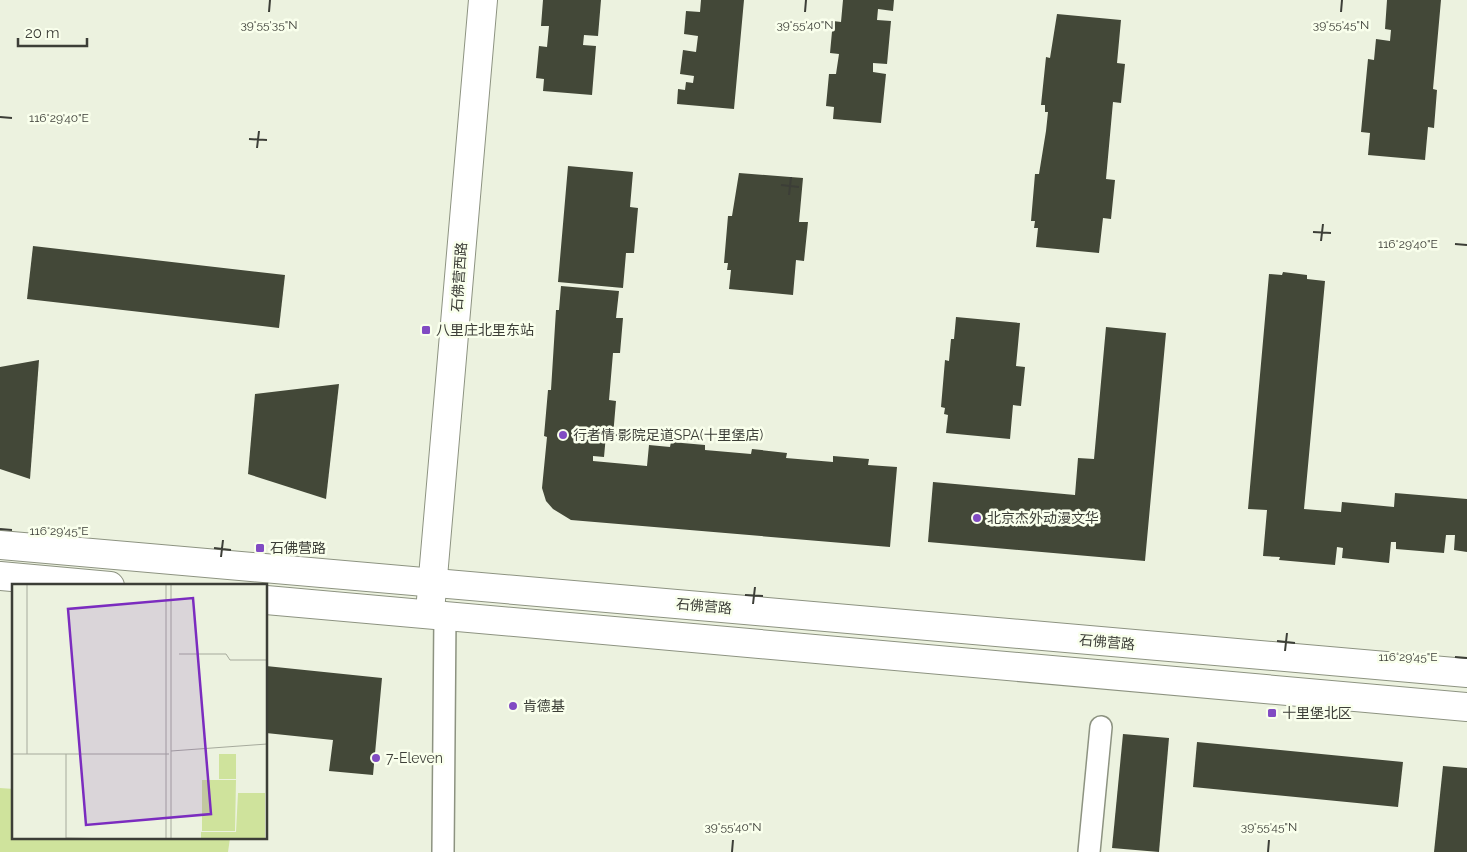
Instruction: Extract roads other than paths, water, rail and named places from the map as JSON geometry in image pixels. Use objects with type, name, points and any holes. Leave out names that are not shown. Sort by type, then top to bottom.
[{"type":"street","name":"石佛营西路","points":[[438,615],[433,582],[483,0]]},
{"type":"street","name":"石佛营路","points":[[0,545],[1467,673]]},
{"type":"street","points":[[0,576],[88,584]]},
{"type":"street","points":[[268,600],[1467,707]]},
{"type":"street","points":[[438,615],[444,852]]},
{"type":"street","points":[[1089,852],[1101,728]]},
{"type":"place","name":"八里庄北里东站","points":[[426,330]]},
{"type":"place","name":"行者情·影院足道SPA(十里堡店)","points":[[563,435]]},
{"type":"place","name":"北京杰外动漫文华","points":[[977,518]]},
{"type":"place","name":"石佛营路","points":[[260,548]]},
{"type":"place","name":"肯德基","points":[[513,706]]},
{"type":"place","name":"十里堡北区","points":[[1272,713]]},
{"type":"place","name":"7-Eleven","points":[[376,758]]}]
